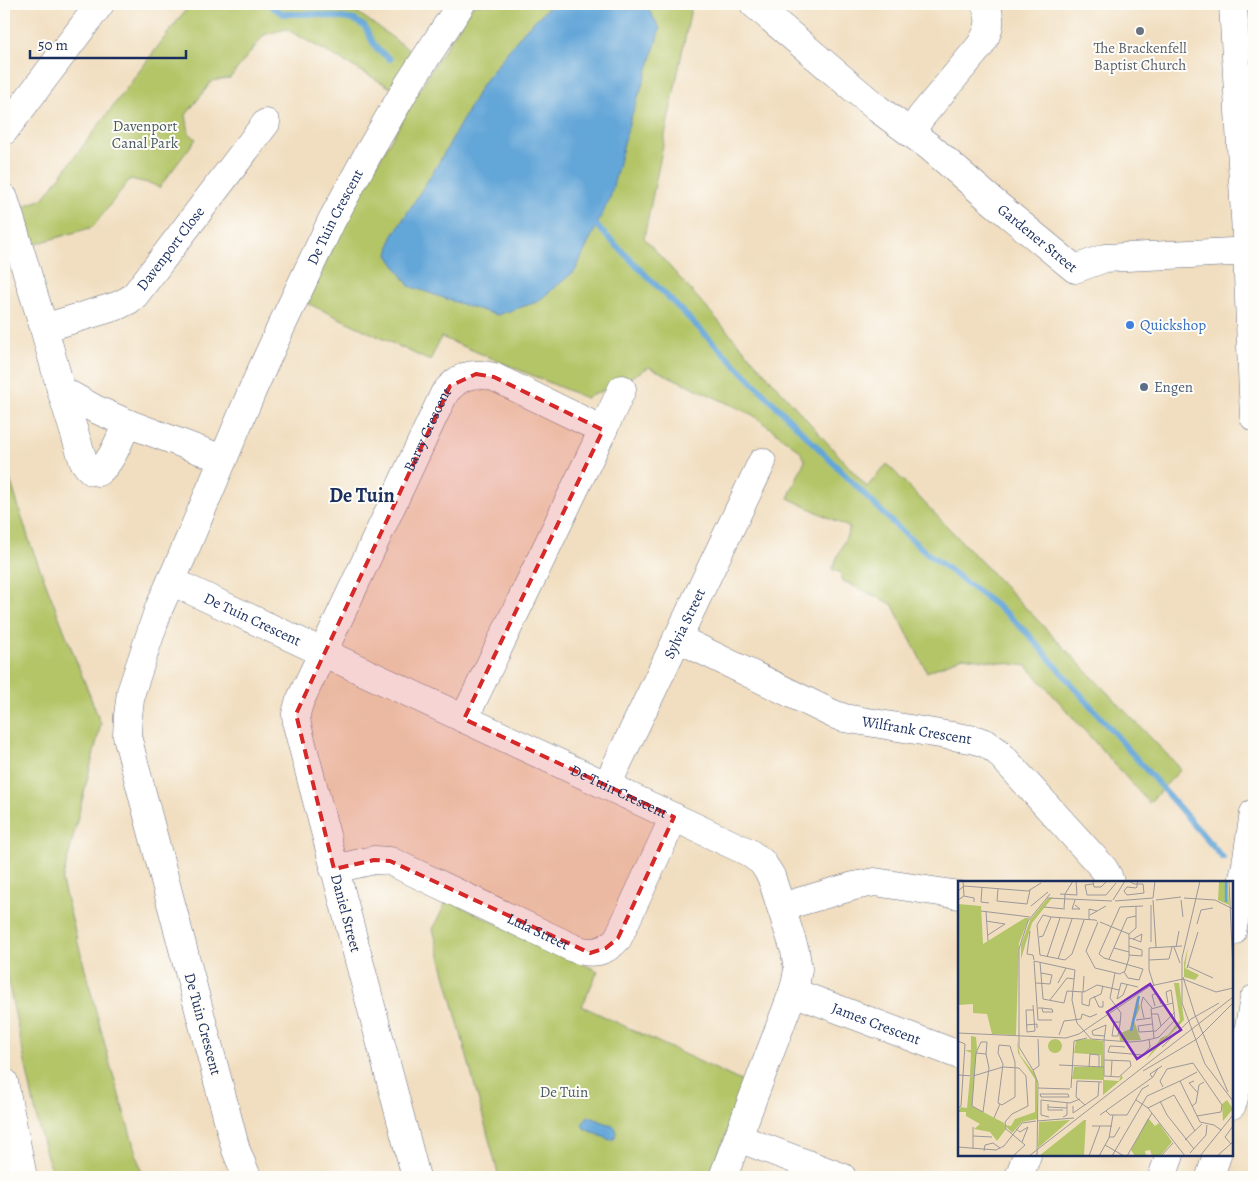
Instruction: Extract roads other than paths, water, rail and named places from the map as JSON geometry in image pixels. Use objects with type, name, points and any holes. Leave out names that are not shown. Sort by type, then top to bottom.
[{"type":"main road","points":[[4,131],[100,4]]},
{"type":"main road","name":"De Tuin Crescent","points":[[247,1177],[236,1150],[127,736],[131,692],[160,608],[223,459],[282,325],[332,220],[408,85],[461,4]]},
{"type":"main road","name":"Gardener Street","points":[[754,4],[878,109],[930,148],[1074,269],[1105,258],[1251,252]]},
{"type":"main road","points":[[911,133],[986,37],[990,18],[985,4]]},
{"type":"main road","points":[[1234,4],[1251,252],[1254,417]]},
{"type":"main road","name":"Davenport Close","points":[[44,328],[123,303],[134,296],[266,123]]},
{"type":"main road","points":[[4,198],[80,453],[92,471],[98,472],[109,461],[127,423]]},
{"type":"main road","name":"Barry Crescent","points":[[323,652],[444,394],[450,386],[467,376],[485,374],[602,430]]},
{"type":"main road","points":[[464,719],[622,389]]},
{"type":"main road","points":[[61,390],[95,409],[127,423],[223,459]]},
{"type":"main road","name":"Sylvia Street","points":[[606,785],[762,462]]},
{"type":"main road","name":"De Tuin Crescent","points":[[172,581],[674,817],[755,856],[762,862],[771,876],[795,951],[798,969],[793,992],[723,1177]]},
{"type":"main road","name":"Wilfrank Crescent","points":[[677,638],[844,718],[976,740],[987,744],[998,752],[1104,869],[1110,881]]},
{"type":"main road","name":"Daniel Street","points":[[323,652],[299,703],[296,720],[416,1177]]},
{"type":"main road","points":[[1233,927],[1254,813]]},
{"type":"main road","name":"Lula Street","points":[[334,869],[374,860],[390,861],[573,948],[590,953],[606,948],[618,938],[674,817]]},
{"type":"main road","points":[[781,907],[854,886],[875,882],[958,895]]},
{"type":"main road","name":"James Crescent","points":[[793,992],[958,1055]]},
{"type":"main road","points":[[1233,1101],[1240,1076],[1254,999]]},
{"type":"main road","points":[[4,1082],[23,1177]]},
{"type":"main road","points":[[738,1138],[842,1177]]},
{"type":"main road","points":[[1019,1177],[1027,1156]]},
{"type":"main road","points":[[1162,1177],[1170,1156]]},
{"type":"main road","points":[[1210,1177],[1217,1156]]},
{"type":"water","points":[[552,4],[645,4],[660,28],[630,120],[610,198],[575,271],[537,302],[497,315],[409,286],[388,255],[392,237],[438,164],[483,83],[524,31]]},
{"type":"water","points":[[588,1116],[615,1127],[617,1132],[614,1139],[610,1140],[584,1128],[582,1125]]},
{"type":"waterway","points":[[268,4],[283,14],[314,14],[355,20],[365,27],[378,50],[390,59]]},
{"type":"waterway","points":[[592,221],[893,523],[927,553],[1006,613],[1028,634],[1223,858]]},
{"type":"place","name":"The Brackenfell Baptist Church","points":[[1140,31]]},
{"type":"place","name":"Quickshop","points":[[1130,325]]},
{"type":"place","name":"Engen","points":[[1144,387]]},
{"type":"district","name":"De Tuin","points":[[362,495]]},
{"type":"park label","name":"Davenport Canal Park","points":[[145,134]]}]
